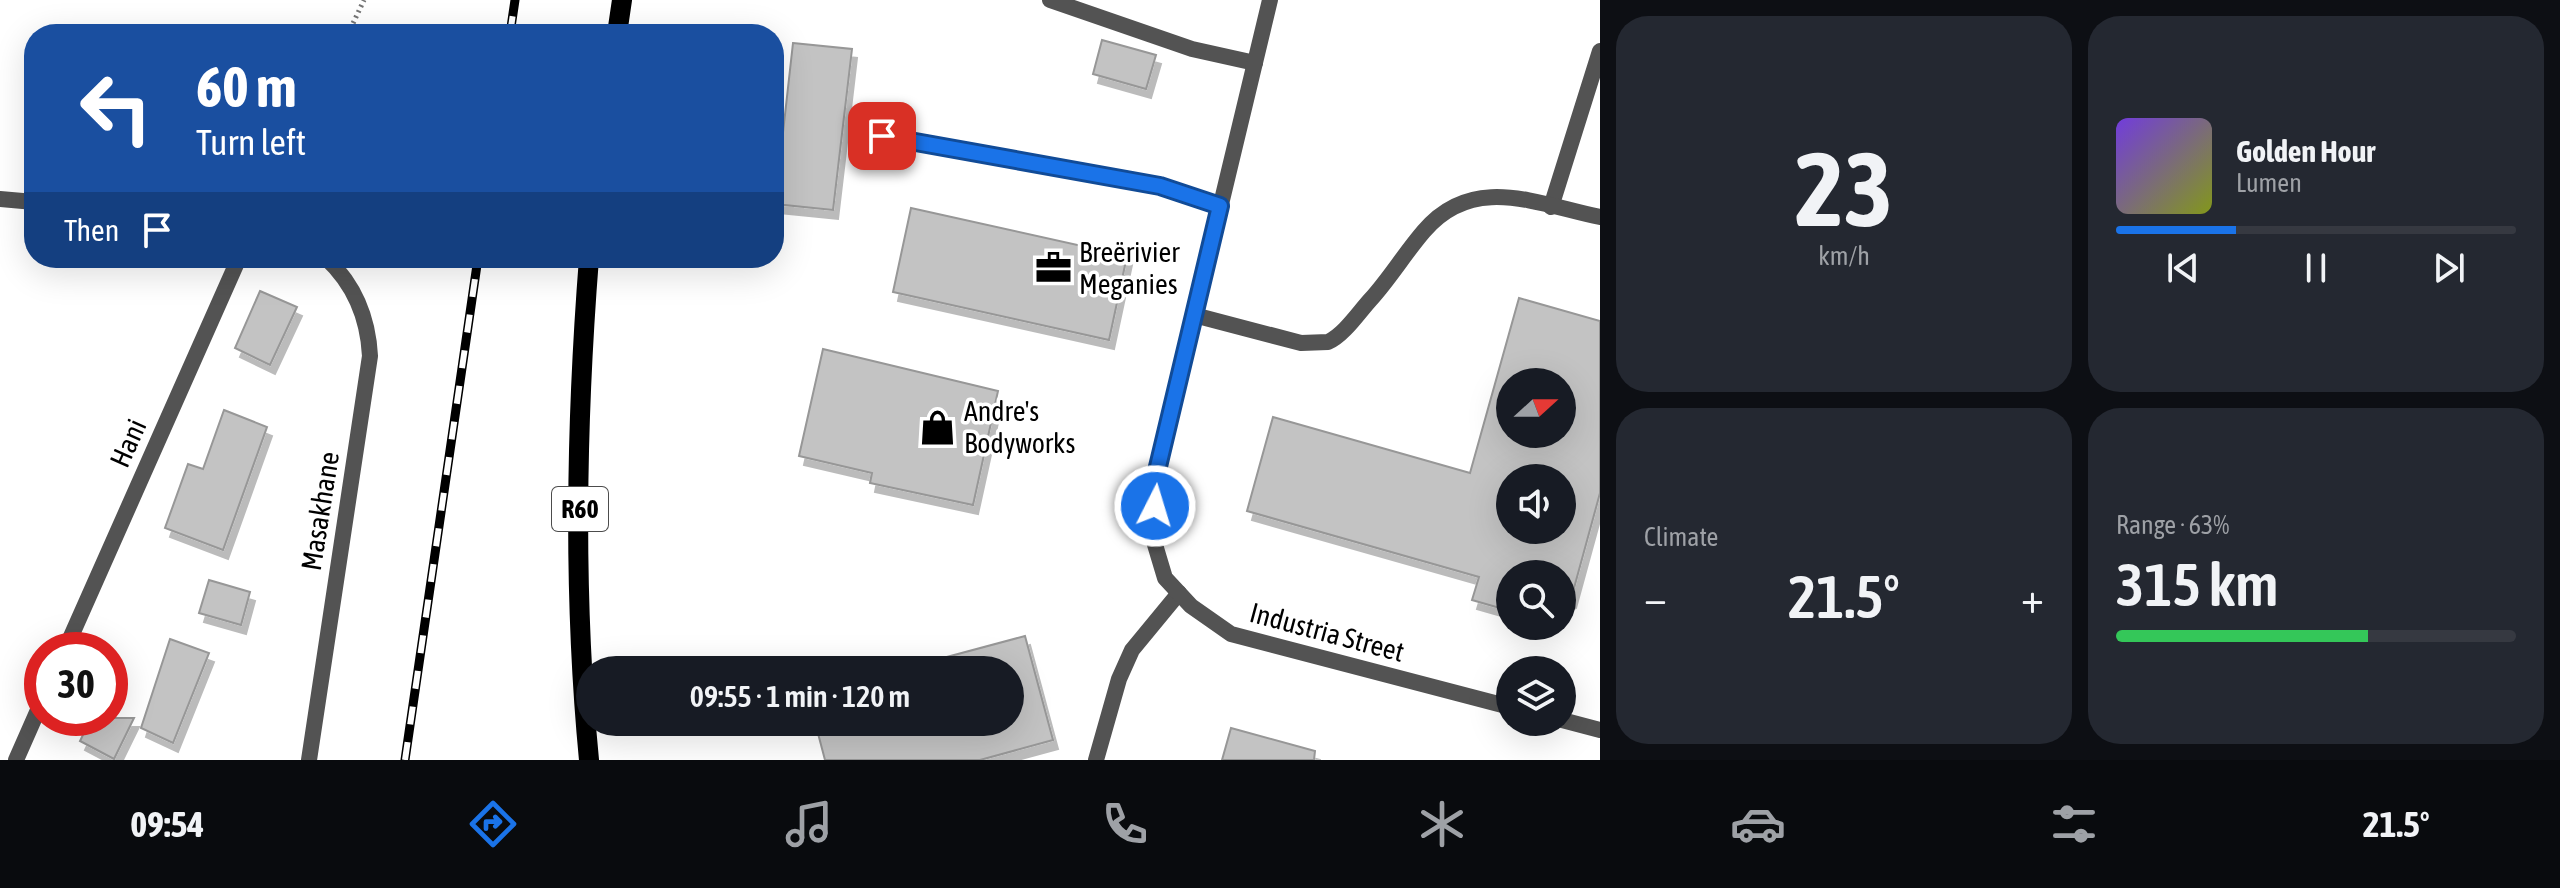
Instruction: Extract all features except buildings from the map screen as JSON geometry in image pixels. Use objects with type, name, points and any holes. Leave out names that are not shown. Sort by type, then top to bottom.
[{"type":"main road","points":[[618,24],[622,0]]},
{"type":"main road","name":"R60","points":[[588,268],[579,406],[581,620],[589,760]]},
{"type":"street","points":[[1050,0],[1192,49],[1255,63]]},
{"type":"street","name":"Industria Street","points":[[1270,0],[1156,475],[1153,538],[1165,578],[1191,606],[1231,634],[1496,703]]},
{"type":"street","points":[[1551,207],[1600,51]]},
{"type":"street","points":[[882,136],[1160,186],[1220,206]]},
{"type":"street","points":[[1194,315],[1301,343],[1328,342],[1365,306],[1425,229],[1446,211],[1469,199],[1492,195],[1600,217]]},
{"type":"street","points":[[0,199],[24,201]]},
{"type":"street","name":"Hani","points":[[73,632],[235,268]]},
{"type":"street","name":"Masakhane","points":[[309,760],[370,356],[369,329],[344,275],[337,268]]},
{"type":"street","points":[[1096,760],[1119,679],[1132,650],[1179,593]]},
{"type":"street","points":[[1576,724],[1600,730]]},
{"type":"street","points":[[16,760],[27,736]]},
{"type":"path","points":[[353,24],[364,0]]},
{"type":"railway","points":[[511,24],[515,0]]},
{"type":"railway","points":[[405,760],[477,268]]},
{"type":"place","name":"Breërivier Meganies","points":[[1053,268]]},
{"type":"place","name":"Andre's Bodyworks","points":[[938,427]]},
{"type":"route","points":[[882,136],[1160,186],[1220,206],[1156,475],[1155,506]]}]
